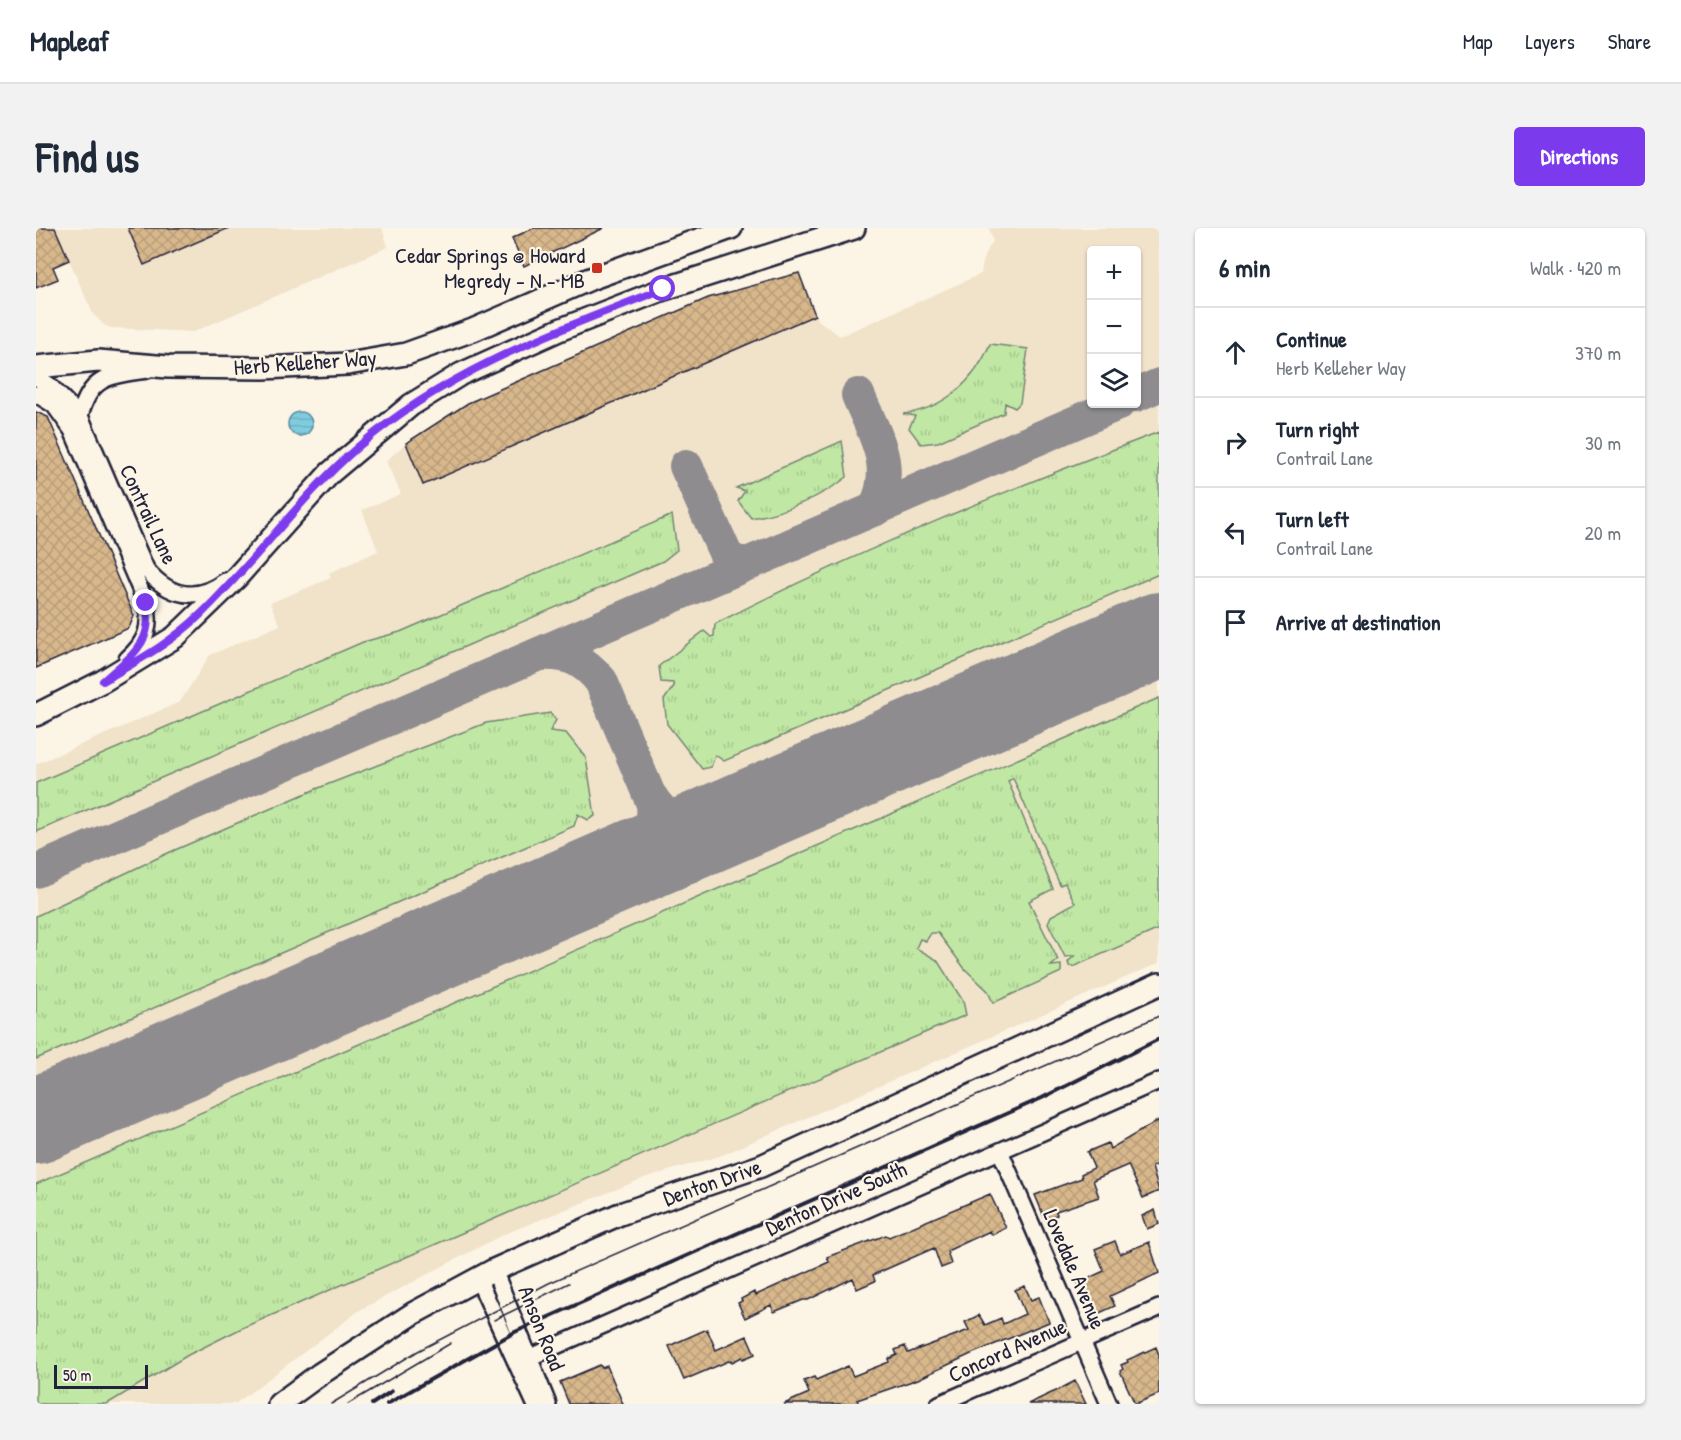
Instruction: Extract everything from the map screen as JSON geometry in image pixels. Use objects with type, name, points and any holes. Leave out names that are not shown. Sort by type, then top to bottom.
[{"type":"main road","name":"Herb Kelleher Way","points":[[36,367],[98,361],[168,367],[321,366],[406,354],[472,330],[655,254],[731,228]]},
{"type":"main road","points":[[36,714],[103,681],[175,637],[254,559],[330,473],[359,446],[411,405],[461,374],[559,330],[663,289],[854,228]]},
{"type":"main road","name":"Denton Drive","points":[[279,1404],[414,1313],[486,1274],[620,1214],[760,1166],[1159,984]]},
{"type":"street","points":[[80,416],[85,395],[101,380],[168,367]]},
{"type":"street","name":"Contrail Lane","points":[[36,377],[49,385],[80,416],[146,569],[156,582],[171,592],[200,595],[217,587],[254,559]]},
{"type":"street","name":"Contrail Lane","points":[[36,394],[54,405],[72,430],[148,611],[147,636],[137,650],[103,681]]},
{"type":"street","name":"Denton Drive South","points":[[531,1357],[1159,1080]]},
{"type":"street","name":"Lovedale Avenue","points":[[1000,1151],[1109,1404]]},
{"type":"street","name":"Anson Road","points":[[486,1274],[531,1357],[548,1404]]},
{"type":"street","name":"Anson Road","points":[[486,1274],[535,1404]]},
{"type":"street","name":"Concord Avenue","points":[[939,1404],[1159,1308]]},
{"type":"shaded area","points":[[36,228],[382,228],[388,247],[193,332],[112,328],[105,326],[93,314],[69,260],[36,274]]},
{"type":"shaded area","points":[[989,228],[1159,228],[1159,963],[720,1156],[647,1177],[502,1235],[360,1310],[235,1404],[36,1404],[36,764],[180,702],[210,655],[280,625],[270,603],[331,578],[329,573],[378,551],[362,510],[401,494],[386,461],[406,443],[468,403],[708,298],[799,273],[818,320],[840,336],[981,274],[984,256],[993,241]]},
{"type":"green space","points":[[990,344],[1028,349],[1020,403],[1015,408],[1005,403],[1004,413],[938,442],[921,444],[909,428],[915,416],[903,414],[932,406],[956,391],[976,370]]},
{"type":"green space","points":[[1159,432],[1159,574],[724,761],[715,755],[711,767],[702,769],[667,724],[664,700],[674,686],[673,683],[661,682],[659,666],[704,631],[711,637],[714,636],[715,624],[879,546]]},
{"type":"green space","points":[[842,441],[847,477],[826,491],[789,508],[751,518],[738,501],[745,491],[736,488]]},
{"type":"green space","points":[[672,515],[677,550],[663,561],[36,832],[36,783],[363,642],[400,632]]},
{"type":"green space","points":[[1159,698],[1159,929],[1073,967],[1069,966],[1068,962],[1074,956],[1065,957],[1048,923],[1051,916],[1075,903],[1065,883],[1060,885],[1013,778],[1008,781],[1053,889],[1029,901],[1058,960],[1051,966],[1061,965],[1061,972],[993,1003],[988,991],[965,969],[938,933],[931,933],[926,941],[920,939],[916,948],[937,960],[963,1001],[966,1015],[242,1328],[188,1355],[107,1404],[36,1404],[36,1184]]},
{"type":"green space","points":[[550,713],[556,720],[550,731],[566,733],[586,758],[595,816],[588,820],[578,814],[574,826],[36,1059],[36,916],[168,853],[316,789],[486,723]]},
{"type":"water","points":[[300,412],[305,413],[311,419],[311,429],[305,435],[300,436],[295,435],[289,429],[288,424],[289,419],[295,413]]},
{"type":"building","points":[[36,228],[55,228],[69,260],[53,267],[58,279],[36,288]]},
{"type":"building","points":[[128,228],[229,228],[144,265]]},
{"type":"building","points":[[534,228],[604,228],[524,266],[512,238]]},
{"type":"building","points":[[799,273],[815,315],[423,485],[406,443],[468,403],[708,298]]},
{"type":"building","points":[[36,412],[48,417],[134,616],[129,628],[36,668]]},
{"type":"building","points":[[1159,1120],[1159,1164],[1152,1167],[1159,1191],[1143,1198],[1128,1165],[1093,1180],[1099,1197],[1056,1211],[1057,1215],[1045,1219],[1035,1195],[1082,1178],[1081,1174],[1094,1168],[1087,1152],[1108,1143],[1110,1149]]},
{"type":"building","points":[[990,1194],[1006,1228],[992,1235],[990,1231],[947,1251],[951,1264],[941,1268],[934,1248],[873,1275],[875,1281],[857,1289],[853,1278],[808,1300],[774,1312],[771,1305],[745,1318],[738,1303],[754,1292],[756,1295],[829,1262],[827,1257],[886,1235],[889,1237]]},
{"type":"building","points":[[1155,1210],[1159,1224],[1147,1229],[1142,1216]]},
{"type":"building","points":[[1115,1241],[1120,1254],[1149,1242],[1159,1273],[1110,1296],[1115,1306],[1093,1316],[1078,1283],[1104,1271],[1095,1249]]},
{"type":"building","points":[[1025,1286],[1031,1300],[1039,1297],[1049,1322],[918,1379],[857,1400],[859,1404],[784,1404],[809,1393],[804,1381],[814,1377],[816,1380],[848,1366],[853,1376],[889,1362],[888,1359],[897,1355],[895,1350],[905,1346],[908,1353],[969,1330],[965,1322],[979,1315],[985,1325],[1001,1318],[1003,1324],[1025,1314],[1015,1290]]},
{"type":"building","points":[[707,1329],[716,1350],[747,1336],[755,1354],[732,1362],[731,1360],[684,1380],[669,1346]]},
{"type":"building","points":[[1156,1347],[1159,1355],[1159,1394],[1135,1404],[1120,1371],[1123,1369],[1121,1365]]},
{"type":"building","points":[[600,1365],[602,1368],[607,1366],[623,1404],[569,1404],[560,1382]]},
{"type":"building","points":[[1075,1381],[1086,1404],[1028,1404],[1060,1389]]},
{"type":"taxiway","points":[[1141,393],[1159,385]]},
{"type":"taxiway","points":[[858,395],[877,438],[884,466],[881,494],[874,510]]},
{"type":"taxiway","points":[[36,871],[1109,408]]},
{"type":"taxiway","points":[[686,466],[727,557],[738,563],[751,563]]},
{"type":"taxiway","points":[[540,654],[559,654],[575,659],[601,681],[653,804],[653,821],[649,836],[632,863]]},
{"type":"taxiway","points":[[651,797],[664,813],[680,823],[699,827],[719,825]]},
{"type":"runway","points":[[36,1121],[1159,635]]},
{"type":"tram line","points":[[331,1404],[418,1351],[549,1283],[1159,1016]]},
{"type":"tram line","points":[[494,1320],[569,1283]]},
{"type":"tram line","points":[[348,1404],[451,1343]]},
{"type":"railway","points":[[387,1404],[515,1332],[1042,1098],[1159,1039]]},
{"type":"railway","points":[[372,1404],[392,1391]]},
{"type":"place","name":"Cedar Springs @ Howard Megredy - N - MB","points":[[597,268]]},
{"type":"route","points":[[146,603],[150,619],[147,636],[137,650],[103,681],[155,651],[199,616],[254,559],[330,473],[359,446],[411,405],[461,374],[501,355],[663,289]]}]
